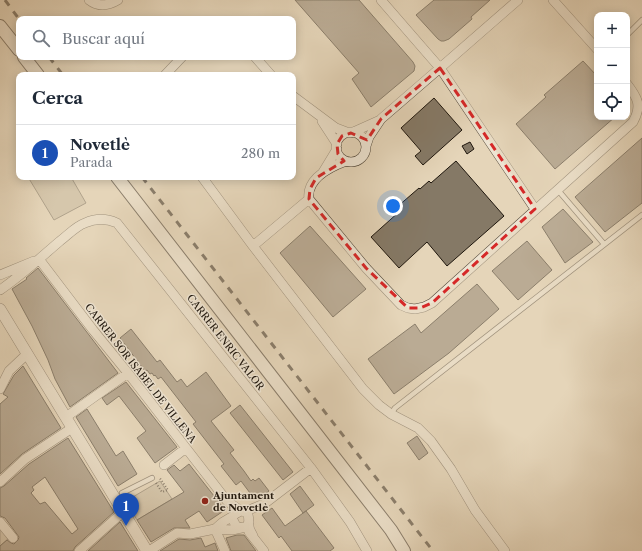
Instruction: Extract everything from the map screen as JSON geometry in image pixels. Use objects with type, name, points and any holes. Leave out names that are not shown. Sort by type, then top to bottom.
[{"type":"main road","points":[[0,26],[16,46]]},
{"type":"main road","points":[[26,60],[36,72]]},
{"type":"main road","points":[[119,180],[386,524],[404,551]]},
{"type":"street","points":[[88,0],[97,5],[112,4],[118,0]]},
{"type":"street","points":[[381,0],[440,68],[535,209]]},
{"type":"street","points":[[322,173],[337,164],[346,161],[352,162],[360,160],[363,156],[369,137],[381,119],[518,0]]},
{"type":"street","points":[[552,0],[596,48]]},
{"type":"street","points":[[168,72],[179,60]]},
{"type":"street","points":[[258,60],[268,72]]},
{"type":"street","points":[[381,119],[342,136],[322,173],[313,183],[308,194],[309,199],[366,268],[401,305],[415,309],[432,303],[633,122],[637,115],[638,106],[634,92],[630,87]]},
{"type":"street","points":[[296,98],[336,128],[361,136],[366,146]]},
{"type":"street","points":[[317,115],[337,147],[338,154],[346,161]]},
{"type":"street","points":[[204,180],[363,389],[379,405],[391,414],[418,428],[431,441],[451,469],[475,510],[505,551]]},
{"type":"street","points":[[253,246],[309,199]]},
{"type":"street","name":"CARRER ENRIC VALOR","points":[[0,290],[21,276],[39,259],[83,223],[102,219],[117,223],[311,468],[350,522],[367,551]]},
{"type":"street","name":"CARRER ENRIC VALOR","points":[[0,275],[39,259]]},
{"type":"street","name":"CARRER SOR ISABEL DE VILLENA","points":[[39,259],[93,330],[238,513]]},
{"type":"street","points":[[0,309],[72,428],[118,495],[123,512],[148,551],[176,533],[190,534],[215,529],[232,530],[246,524],[262,509],[264,504]]},
{"type":"street","points":[[0,390],[9,371],[27,354]]},
{"type":"street","points":[[66,417],[128,373]]},
{"type":"street","points":[[0,482],[25,458],[72,428]]},
{"type":"street","points":[[164,465],[186,448]]},
{"type":"street","points":[[215,529],[238,513],[254,509],[259,505],[264,504],[311,468]]},
{"type":"street","points":[[81,550],[123,512]]},
{"type":"street","points":[[238,513],[248,514],[246,524],[264,551]]},
{"type":"street","points":[[238,513],[234,524],[236,526],[246,524]]},
{"type":"street","points":[[0,522],[13,538]]},
{"type":"street","points":[[215,529],[225,551]]},
{"type":"lane","points":[[630,32],[642,20]]},
{"type":"lane","points":[[557,189],[604,244]]},
{"type":"lane","points":[[391,414],[395,408],[642,215]]},
{"type":"lane","points":[[118,495],[152,478]]},
{"type":"path","points":[[152,478],[162,492],[168,490],[158,475]]},
{"type":"highlighted area","points":[[440,68],[535,209],[432,303],[420,308],[408,308],[366,268],[309,199],[310,189],[316,178],[344,161],[338,154],[337,144],[342,136],[351,133],[367,140],[381,119]]},
{"type":"shaded area","points":[[30,180],[73,180],[86,203],[54,220]]},
{"type":"shaded area","points":[[160,481],[172,499],[137,520],[126,501]]},
{"type":"shaded area","points":[[0,527],[9,538],[0,546]]},
{"type":"building","points":[[295,0],[359,0],[413,62],[415,66],[414,71],[371,107],[352,79],[359,73]]},
{"type":"building","points":[[434,0],[490,0],[471,17],[472,19],[449,39],[441,41],[416,15]]},
{"type":"building","points":[[583,61],[594,73],[594,120],[612,120],[555,169],[516,124],[546,97],[544,95]]},
{"type":"building","points":[[434,98],[462,130],[423,165],[415,156],[421,151],[401,128]]},
{"type":"building","points":[[642,138],[642,203],[605,232],[575,197]]},
{"type":"building","points":[[470,142],[474,149],[467,154],[462,146]]},
{"type":"building","points":[[456,161],[504,216],[447,266],[427,242],[399,268],[371,237],[400,211],[397,207],[419,188],[420,189],[429,181],[431,183]]},
{"type":"building","points":[[563,209],[593,242],[565,263],[542,227]]},
{"type":"building","points":[[310,226],[366,289],[333,317],[280,253]]},
{"type":"building","points":[[527,241],[552,270],[518,300],[492,271]]},
{"type":"building","points":[[38,268],[118,373],[70,407],[55,379],[32,326],[12,289],[27,279],[26,278]]},
{"type":"building","points":[[477,284],[499,309],[449,353],[394,394],[368,359],[415,324],[421,333]]},
{"type":"building","points":[[131,329],[157,362],[160,360],[177,382],[181,379],[187,387],[206,372],[231,406],[211,421],[234,450],[230,453],[251,481],[253,479],[255,481],[259,478],[269,491],[259,499],[256,495],[253,497],[241,481],[236,485],[221,466],[224,464],[193,424],[196,422],[161,377],[158,379],[152,373],[150,374],[147,370],[145,371],[120,338]]},
{"type":"building","points":[[23,366],[61,428],[22,454],[0,474],[0,404],[8,397],[3,394],[14,375]]},
{"type":"building","points":[[126,382],[177,447],[155,463],[137,438],[146,431],[119,396],[107,405],[102,398]]},
{"type":"building","points":[[240,405],[293,472],[283,480],[230,413]]},
{"type":"building","points":[[87,409],[116,456],[123,451],[137,474],[118,486],[76,417]]},
{"type":"building","points":[[417,436],[428,453],[419,460],[407,443]]},
{"type":"building","points":[[68,438],[114,512],[75,547],[73,551],[0,551],[0,546],[7,540],[14,544],[19,537],[5,518],[0,516],[0,488],[29,464]],"holes":[[[45,477],[78,529],[72,534],[45,502],[40,504],[31,493],[34,490],[32,487]]]},
{"type":"building","points":[[189,464],[225,510],[207,522],[199,511],[185,520],[190,528],[174,528],[151,542],[137,520],[184,492],[167,470],[174,465],[180,471]]},
{"type":"building","points":[[300,486],[314,505],[303,513],[290,494]]},
{"type":"building","points":[[272,508],[285,526],[306,511],[334,548],[330,551],[292,551],[281,536],[279,538],[262,515]]},
{"type":"building","points":[[120,522],[138,551],[88,551]]},
{"type":"building","points":[[244,535],[256,551],[231,551],[226,538]]},
{"type":"building","points":[[201,538],[205,547],[215,543],[218,551],[160,551],[179,539],[190,540]]},
{"type":"railway","points":[[5,0],[17,16]]},
{"type":"railway","points":[[51,60],[61,72]]},
{"type":"railway","points":[[144,180],[433,551]]},
{"type":"place","name":"Ajuntament de Novetlè","points":[[205,501]]},
{"type":"place","name":"Novetlè","points":[[126,526]]}]
